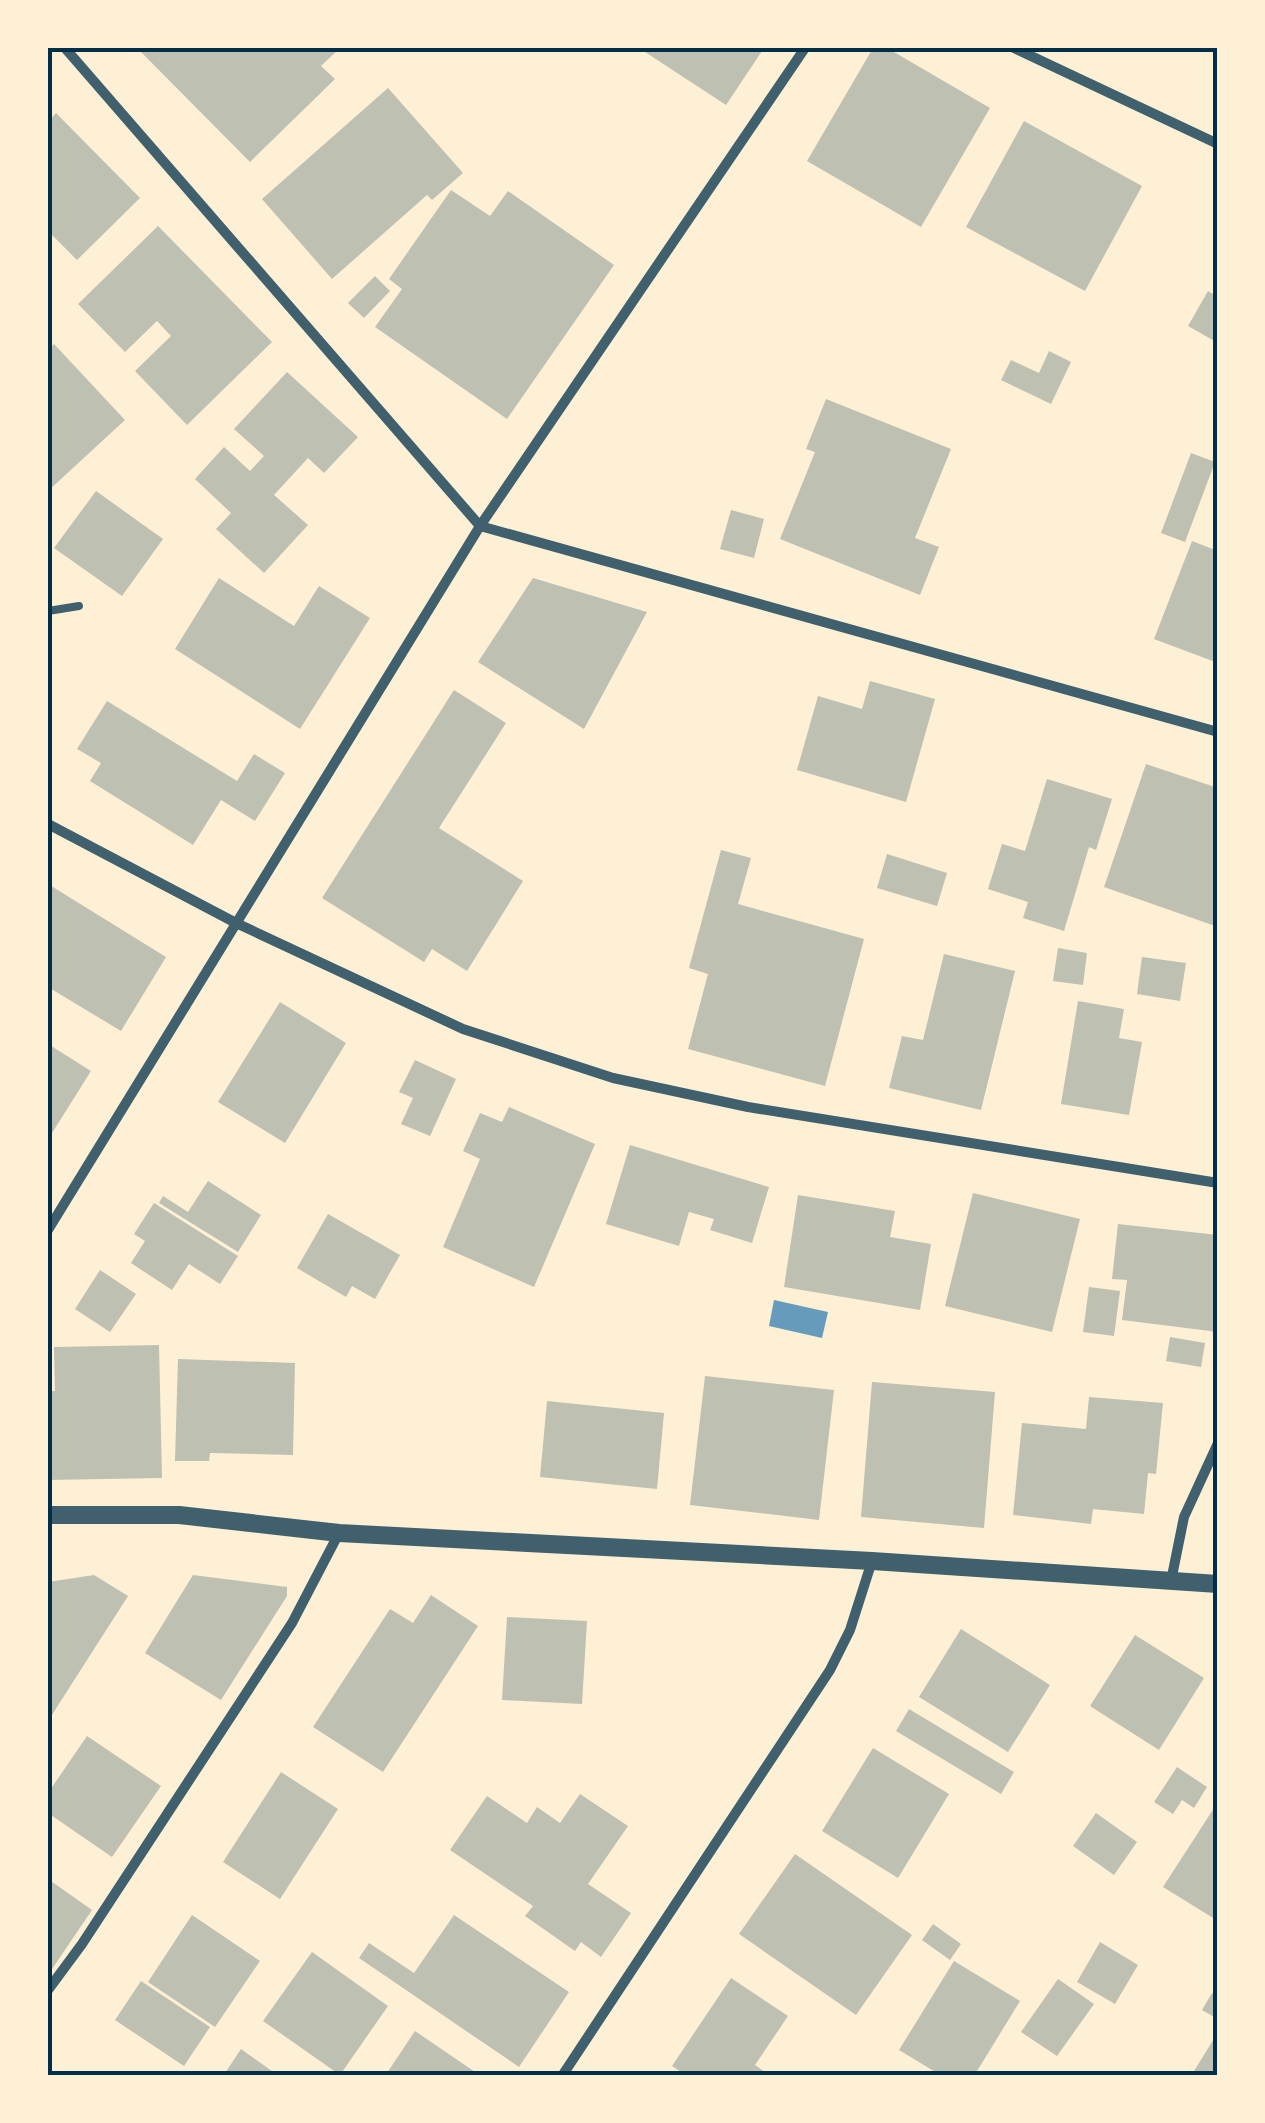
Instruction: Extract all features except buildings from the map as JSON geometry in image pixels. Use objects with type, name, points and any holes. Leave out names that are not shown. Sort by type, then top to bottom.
[{"type":"street","points":[[65,48],[480,526],[1218,732]]},
{"type":"street","points":[[48,1230],[480,526],[805,48]]},
{"type":"street","points":[[1014,48],[1218,144]]},
{"type":"street","points":[[48,824],[236,924],[463,1029],[613,1078],[748,1107],[1218,1183]]},
{"type":"street","points":[[1171,1581],[1184,1517],[1218,1442]]},
{"type":"street","points":[[48,1515],[179,1515],[339,1533],[1218,1584]]},
{"type":"street","points":[[48,1990],[292,1623],[339,1533]]},
{"type":"street","points":[[562,2076],[830,1670],[850,1630],[872,1561]]},
{"type":"lane","points":[[48,611],[79,606]]},
{"type":"water","points":[[774,1300],[828,1312],[822,1338],[769,1326]]}]
